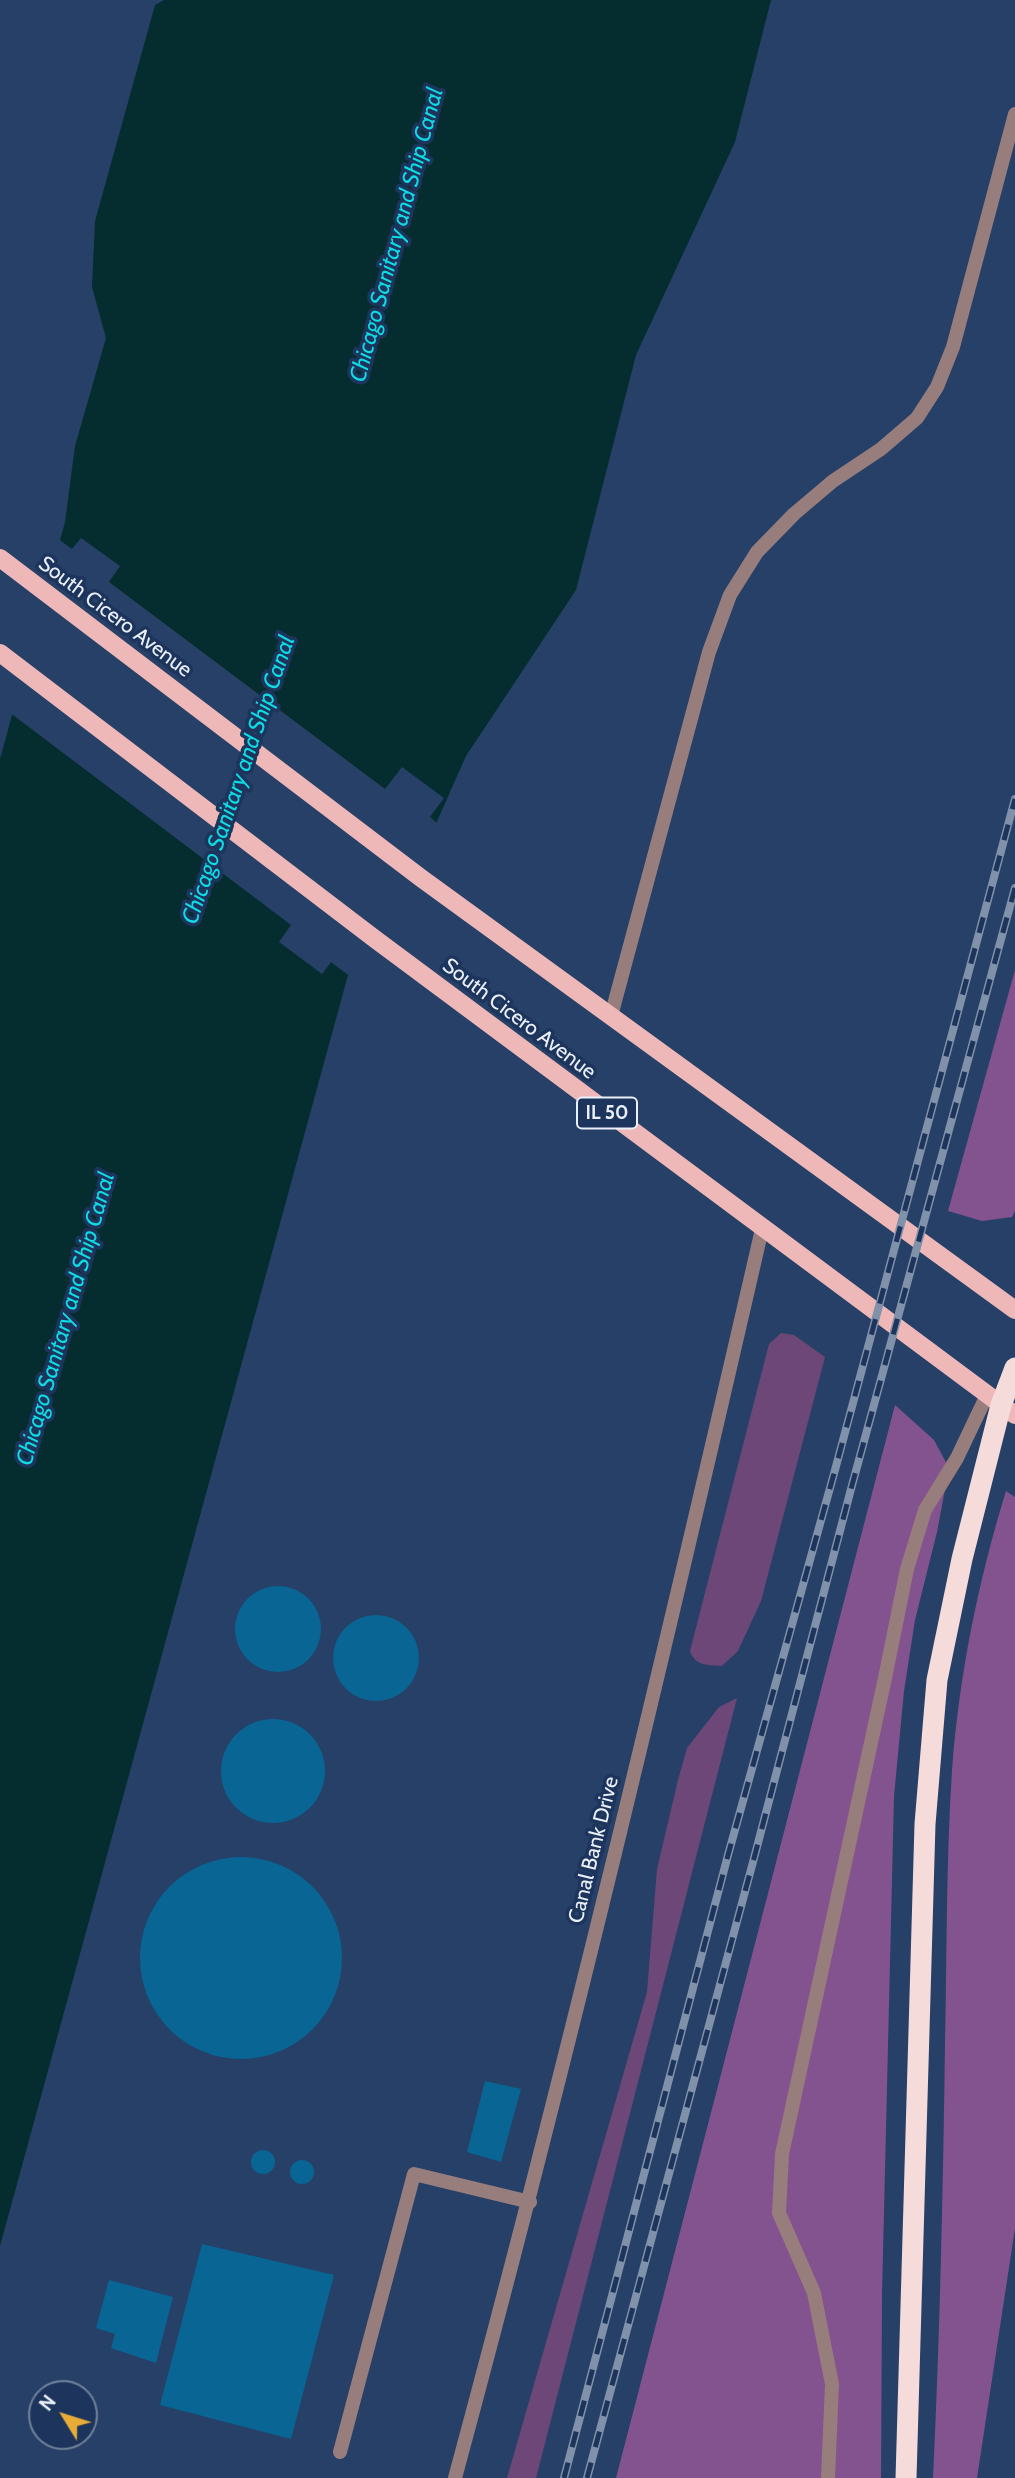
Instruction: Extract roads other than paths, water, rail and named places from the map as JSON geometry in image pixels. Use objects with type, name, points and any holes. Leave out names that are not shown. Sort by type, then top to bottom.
[{"type":"highway","points":[[906,2478],[925,1824],[937,1680],[962,1559],[1001,1405],[1015,1367]]},
{"type":"main road","name":"South Cicero Avenue","points":[[0,558],[421,878],[1015,1310]]},
{"type":"main road","name":"South Cicero Avenue","points":[[0,653],[374,939],[1001,1405]]},
{"type":"lane","points":[[611,1016],[709,652],[730,595],[757,552],[794,514],[832,481],[881,449],[917,418],[937,387],[953,347],[1015,114]]},
{"type":"lane","name":"Canal Bank Drive","points":[[455,2478],[530,2202],[676,1602],[762,1229]]},
{"type":"lane","points":[[828,2478],[832,2384],[814,2292],[779,2213],[782,2154],[886,1678],[907,1569],[925,1510],[957,1458],[1001,1405]]},
{"type":"lane","points":[[340,2452],[414,2174],[530,2202]]},
{"type":"water","name":"Chicago Sanitary and Ship Canal","points":[[164,0],[771,0],[735,142],[636,355],[576,590],[466,756],[430,837],[348,975],[0,2246],[0,759],[65,522],[75,446],[106,338],[92,287],[95,221],[155,5]]},
{"type":"railway","points":[[564,2478],[728,1855],[835,1470],[1015,799]]},
{"type":"railway","points":[[587,2478],[851,1489],[1015,888]]}]
